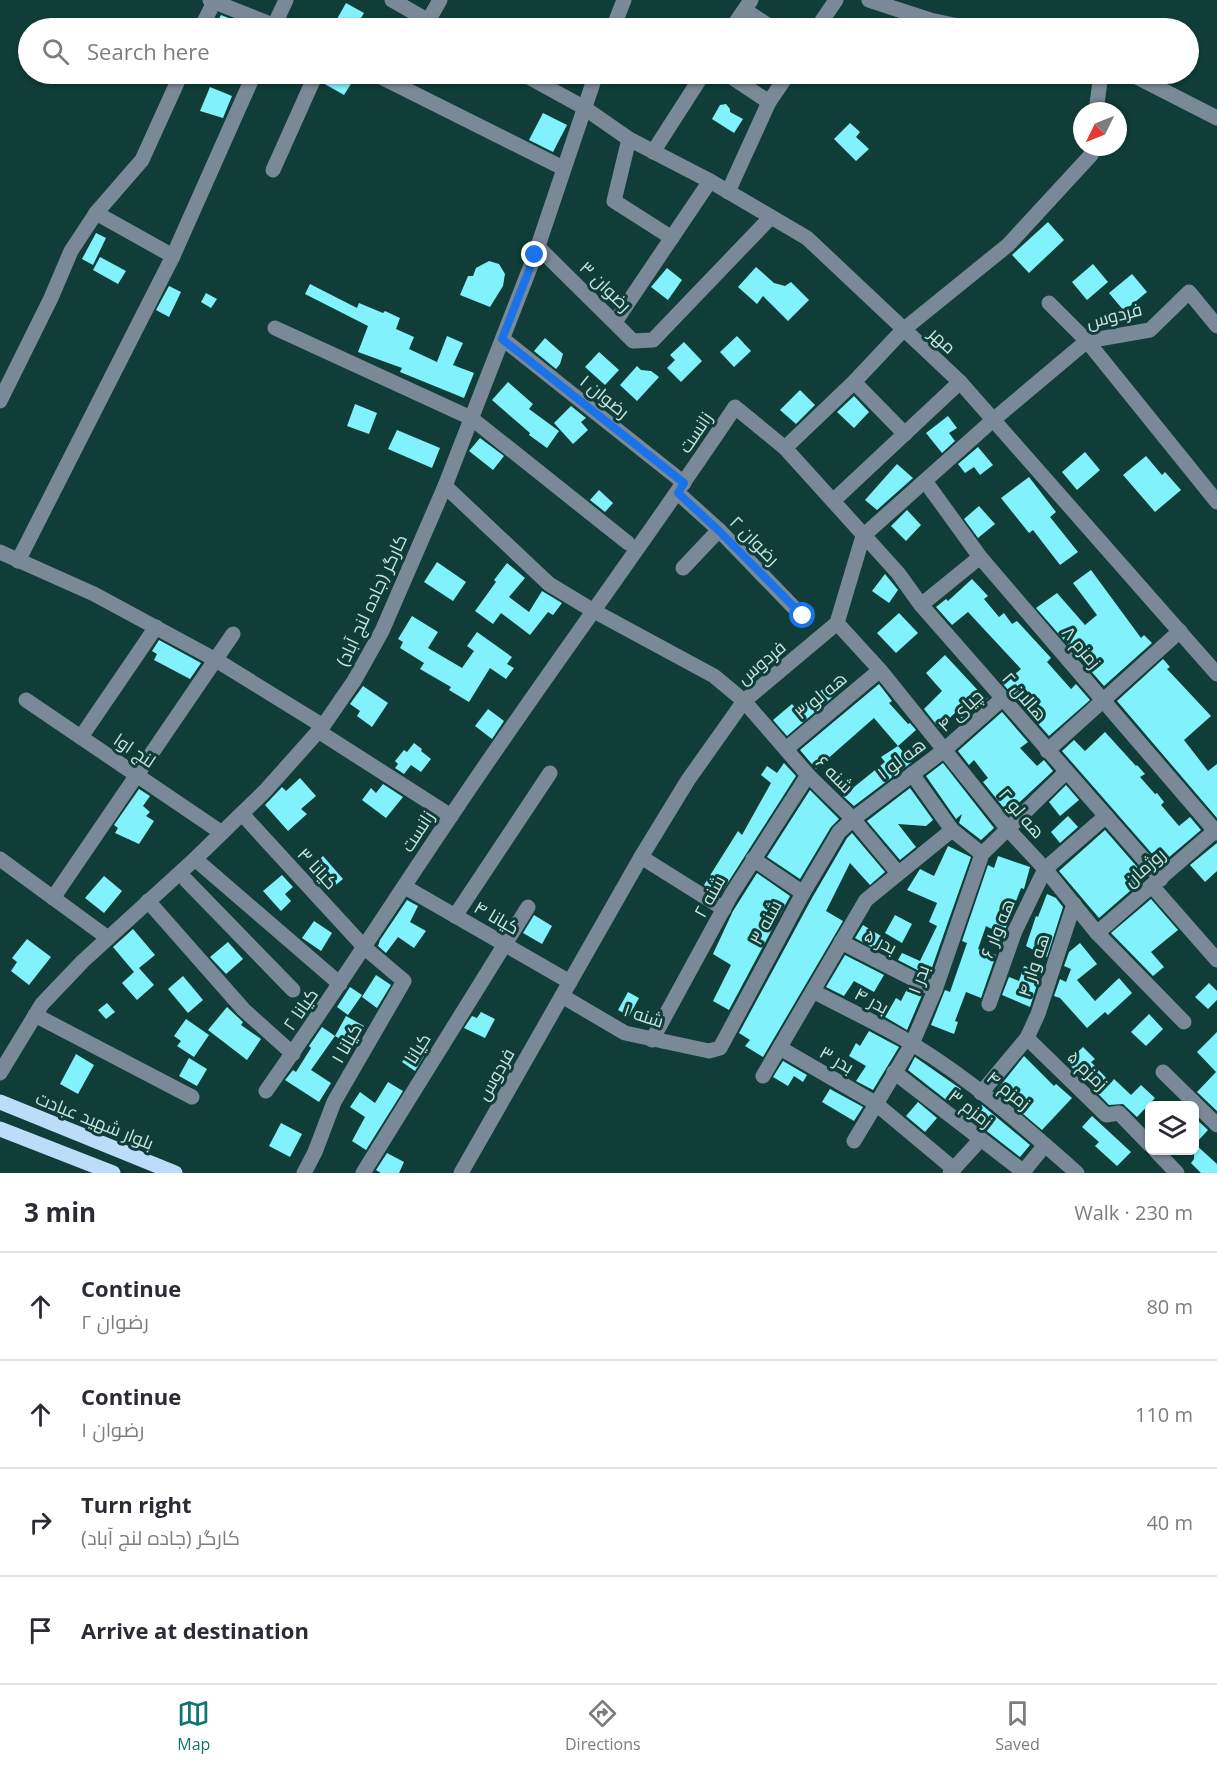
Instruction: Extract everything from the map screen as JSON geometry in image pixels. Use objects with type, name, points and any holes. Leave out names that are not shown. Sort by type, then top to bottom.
[{"type":"main road","name":"بلوار شهید عبادت","points":[[0,1102],[175,1173]]},
{"type":"main road","points":[[0,1129],[112,1173]]},
{"type":"street","points":[[280,18],[286,0]]},
{"type":"street","points":[[392,0],[419,18]]},
{"type":"street","points":[[434,18],[440,0]]},
{"type":"street","points":[[617,18],[624,0]]},
{"type":"street","points":[[824,18],[836,0]]},
{"type":"street","points":[[869,0],[924,18]]},
{"type":"street","points":[[205,18],[212,1],[252,18]]},
{"type":"street","points":[[739,18],[748,5],[762,18]]},
{"type":"street","points":[[0,401],[51,298],[71,251],[96,213],[142,160],[176,84]]},
{"type":"street","points":[[18,561],[173,256],[250,84]]},
{"type":"street","points":[[273,170],[312,84]]},
{"type":"street","points":[[406,84],[563,168]]},
{"type":"street","name":"مهر","points":[[541,84],[583,107],[629,140],[710,181],[807,238],[960,382],[1217,674]]},
{"type":"street","name":"کارگر (جاده لنج آباد)","points":[[0,1073],[35,1015],[50,996],[83,961],[242,814],[320,729],[354,681],[382,631],[445,486],[537,246],[592,84]]},
{"type":"street","points":[[653,152],[697,84]]},
{"type":"street","points":[[742,84],[769,102]]},
{"type":"street","points":[[728,192],[769,102],[781,84]]},
{"type":"street","points":[[1097,102],[1100,84]]},
{"type":"street","points":[[1151,84],[1217,118]]},
{"type":"street","points":[[629,140],[614,201],[672,238]]},
{"type":"street","points":[[837,623],[863,536],[785,448],[854,382],[903,330],[1008,245],[1090,156]]},
{"type":"street","points":[[615,322],[710,181]]},
{"type":"street","points":[[96,213],[173,256]]},
{"type":"street","name":"رضوان ۳","points":[[537,246],[633,341],[653,340],[771,218]]},
{"type":"street","name":"فردوس","points":[[863,536],[993,420],[1087,341],[1150,330],[1188,292],[1217,326]]},
{"type":"street","points":[[1049,303],[1087,341],[1217,502]]},
{"type":"street","points":[[275,328],[471,418],[628,543]]},
{"type":"street","name":"رضوان ۱","points":[[502,339],[681,488]]},
{"type":"street","points":[[854,382],[905,434]]},
{"type":"street","points":[[833,501],[960,382]]},
{"type":"street","name":"زانست","points":[[365,948],[451,816],[592,610],[681,488],[735,407],[785,448]]},
{"type":"street","name":"زمزم ۸","points":[[925,481],[981,557],[1216,831]]},
{"type":"street","points":[[445,486],[549,584],[714,676],[744,701]]},
{"type":"street","name":"رضوان ۲","points":[[681,488],[718,530],[803,616]]},
{"type":"street","points":[[682,568],[718,530]]},
{"type":"street","name":"هالان ۲","points":[[863,536],[898,573],[921,605],[1106,816],[1217,960]]},
{"type":"street","points":[[0,552],[94,594],[216,660],[451,816]]},
{"type":"street","points":[[921,605],[981,557]]},
{"type":"street","name":"فردوس","points":[[461,1173],[641,857],[688,780],[744,701],[837,623]]},
{"type":"street","name":"هه لو ۲","points":[[837,623],[880,670],[1007,828],[1045,868],[1097,933],[1184,1022]]},
{"type":"street","points":[[81,737],[156,627]]},
{"type":"street","points":[[1047,751],[1180,631]]},
{"type":"street","points":[[53,898],[234,634]]},
{"type":"street","name":"هه لو ۳","points":[[786,749],[880,670]]},
{"type":"street","name":"چیای ۴","points":[[944,750],[1002,699]]},
{"type":"street","name":"لنج اوا","points":[[26,700],[222,833]]},
{"type":"street","name":"شنه ۶","points":[[744,701],[808,775],[853,819],[898,873]]},
{"type":"street","name":"هه لو ۱","points":[[853,819],[944,750]]},
{"type":"street","name":"بدر ۱","points":[[854,1141],[912,1044],[935,990],[982,854],[1066,772]]},
{"type":"street","points":[[455,916],[550,773]]},
{"type":"street","points":[[912,774],[952,830],[982,854]]},
{"type":"street","name":"شنه ۲","points":[[652,1040],[753,859],[808,775]]},
{"type":"street","name":"کیانا ۳","points":[[242,814],[365,948]]},
{"type":"street","points":[[1045,868],[1106,816]]},
{"type":"street","name":"شنه ۳","points":[[720,1048],[803,892],[839,832],[853,819]]},
{"type":"street","points":[[764,1076],[866,900],[952,830]]},
{"type":"street","name":"روژمان","points":[[1097,933],[1216,831]]},
{"type":"street","points":[[641,857],[724,909]]},
{"type":"street","points":[[0,859],[108,938]]},
{"type":"street","points":[[195,859],[340,984]]},
{"type":"street","points":[[753,859],[803,892]]},
{"type":"street","name":"هه وار ۶","points":[[989,1004],[1015,931],[1045,868]]},
{"type":"street","points":[[186,880],[293,990]]},
{"type":"street","name":"کیانا ۴","points":[[405,887],[570,982]]},
{"type":"street","points":[[148,901],[244,1010],[292,1054]]},
{"type":"street","name":"هه وار ۴","points":[[981,1093],[1027,1038],[1038,1014],[1074,904]]},
{"type":"street","name":"کیانا","points":[[363,1173],[528,907]]},
{"type":"street","name":"بدر ۵","points":[[841,942],[935,990]]},
{"type":"street","name":"کیانا ۲","points":[[266,1091],[365,948]]},
{"type":"street","name":"کیانا ۱","points":[[304,1173],[315,1152],[334,1102],[404,981],[365,948]]},
{"type":"street","name":"بدر ۴","points":[[813,991],[912,1044]]},
{"type":"street","name":"شنه ۱","points":[[562,996],[625,1034],[709,1051],[720,1048]]},
{"type":"street","points":[[35,1015],[192,1097]]},
{"type":"street","name":"زمزم ۵","points":[[1027,1038],[1106,1115],[1119,1113],[1145,1141]]},
{"type":"street","name":"زمزم ۴","points":[[912,1044],[981,1093],[1077,1173]]},
{"type":"street","name":"بدر ۳","points":[[780,1048],[875,1104],[952,1171]]},
{"type":"street","name":"زمزم ۳","points":[[894,1072],[1024,1172]]},
{"type":"street","points":[[1163,1072],[1217,1125]]},
{"type":"street","points":[[952,1171],[980,1140]]},
{"type":"street","points":[[1024,1172],[1045,1145]]},
{"type":"street","points":[[1160,1155],[1177,1173]]},
{"type":"building","points":[[346,3],[364,13],[361,18],[338,18]]},
{"type":"building","points":[[325,84],[351,84],[344,95]]},
{"type":"building","points":[[210,87],[232,96],[223,118],[200,111]]},
{"type":"building","points":[[726,104],[730,112],[743,119],[734,133],[712,119],[720,105]]},
{"type":"building","points":[[543,113],[567,125],[553,152],[529,140]]},
{"type":"building","points":[[850,123],[860,132],[856,137],[869,149],[856,161],[834,139]]},
{"type":"building","points":[[1048,222],[1064,240],[1029,273],[1012,255]]},
{"type":"building","points":[[96,233],[106,238],[93,265],[82,259]]},
{"type":"building","points":[[100,257],[126,271],[118,284],[93,270]]},
{"type":"building","points":[[489,261],[499,264],[505,274],[503,286],[490,307],[460,295],[468,276],[473,276],[476,268]]},
{"type":"building","points":[[1093,264],[1108,282],[1087,300],[1072,282]]},
{"type":"building","points":[[756,267],[774,283],[785,286],[791,282],[809,300],[788,321],[763,296],[757,304],[738,287]]},
{"type":"building","points":[[667,268],[682,280],[668,300],[651,287]]},
{"type":"building","points":[[1132,274],[1147,292],[1124,311],[1109,293]]},
{"type":"building","points":[[310,284],[357,308],[359,303],[400,318],[396,329],[414,337],[409,349],[437,362],[447,336],[463,343],[453,365],[474,373],[464,398],[400,372],[402,368],[358,352],[368,326],[305,294]]},
{"type":"building","points":[[169,286],[181,292],[169,317],[156,310]]},
{"type":"building","points":[[206,293],[217,299],[211,308],[201,302]]},
{"type":"building","points":[[737,336],[751,351],[734,367],[720,352]]},
{"type":"building","points":[[545,338],[563,354],[556,369],[534,351]]},
{"type":"building","points":[[684,342],[702,361],[681,382],[667,368],[675,360],[670,355]]},
{"type":"building","points":[[599,352],[619,370],[605,385],[585,367]]},
{"type":"building","points":[[637,366],[659,377],[637,401],[620,385]]},
{"type":"building","points":[[508,382],[533,404],[529,409],[559,431],[547,448],[529,435],[530,433],[492,400]]},
{"type":"building","points":[[800,390],[815,405],[796,424],[780,410]]},
{"type":"building","points":[[854,396],[869,412],[854,428],[837,412]]},
{"type":"building","points":[[355,404],[377,413],[369,434],[347,426]]},
{"type":"building","points":[[571,406],[586,418],[581,422],[588,430],[573,444],[554,423]]},
{"type":"building","points":[[948,416],[957,428],[949,433],[955,441],[942,453],[926,433]]},
{"type":"building","points":[[397,430],[440,448],[432,468],[388,449]]},
{"type":"building","points":[[480,438],[504,456],[493,470],[469,451]]},
{"type":"building","points":[[978,447],[993,465],[980,475],[974,467],[965,473],[958,464]]},
{"type":"building","points":[[1085,452],[1100,470],[1077,490],[1062,472]]},
{"type":"building","points":[[1146,456],[1162,475],[1165,472],[1181,490],[1155,512],[1123,475]]},
{"type":"building","points":[[897,464],[913,478],[877,510],[865,500]]},
{"type":"building","points":[[1029,477],[1056,512],[1050,517],[1078,552],[1060,565],[1033,530],[1029,533],[1001,498]]},
{"type":"building","points":[[599,490],[613,503],[605,512],[590,500]]},
{"type":"building","points":[[979,506],[995,524],[978,538],[964,519]]},
{"type":"building","points":[[907,510],[921,525],[906,541],[891,526]]},
{"type":"building","points":[[437,562],[466,582],[453,601],[424,582]]},
{"type":"building","points":[[507,563],[525,578],[509,597],[529,612],[542,591],[562,603],[553,615],[548,612],[530,635],[501,613],[493,624],[475,611]]},
{"type":"building","points":[[1091,570],[1141,638],[1144,635],[1152,643],[1104,686],[1036,608],[1057,593],[1085,625],[1097,615],[1073,583]]},
{"type":"building","points":[[885,574],[898,590],[889,603],[872,591]]},
{"type":"building","points":[[972,579],[988,596],[984,599],[999,617],[1004,613],[1012,624],[1017,621],[1051,658],[1047,662],[1071,689],[1076,684],[1090,700],[1049,736],[1003,684],[1021,669],[968,612],[952,625],[936,607],[946,599],[948,601]]},
{"type":"building","points":[[899,613],[918,633],[896,653],[877,633]]},
{"type":"building","points":[[412,616],[438,632],[428,648],[462,668],[474,651],[467,646],[477,632],[512,657],[507,664],[514,668],[506,679],[490,668],[469,702],[449,690],[451,687],[420,669],[424,663],[400,648],[403,642],[398,639]]},
{"type":"building","points":[[159,640],[201,663],[190,679],[154,660],[157,654],[152,651]]},
{"type":"building","points":[[945,655],[986,699],[989,697],[963,720],[956,712],[939,728],[924,709],[942,691],[926,673]]},
{"type":"building","points":[[1163,659],[1170,667],[1167,669],[1211,716],[1184,740],[1208,771],[1217,764],[1217,818],[1117,701]]},
{"type":"building","points":[[835,679],[843,688],[787,736],[773,720],[792,704],[797,710]]},
{"type":"building","points":[[879,684],[892,701],[889,703],[916,730],[898,746],[874,718],[816,769],[800,750]]},
{"type":"building","points":[[363,686],[388,703],[372,727],[357,716],[360,711],[350,704]]},
{"type":"building","points":[[488,709],[504,721],[492,739],[475,726]]},
{"type":"building","points":[[1002,712],[1028,742],[1020,748],[1037,766],[1044,760],[1053,771],[1008,813],[983,782],[988,778],[974,760],[969,765],[958,751]]},
{"type":"building","points":[[1105,732],[1145,774],[1140,777],[1155,794],[1157,793],[1164,802],[1161,805],[1179,826],[1190,817],[1201,830],[1161,864],[1062,751],[1074,740],[1085,751]]},
{"type":"building","points":[[414,743],[431,759],[421,772],[411,765],[404,774],[395,768],[398,764],[395,761]]},
{"type":"building","points":[[898,746],[912,762],[854,806],[843,796],[885,762],[881,757]]},
{"type":"building","points":[[784,763],[796,776],[720,895],[704,885],[738,831],[742,835],[771,783],[761,775],[767,766],[777,773]]},
{"type":"building","points":[[943,763],[994,828],[981,840],[959,823],[962,814],[956,819],[926,776]]},
{"type":"building","points":[[300,778],[316,796],[301,809],[307,814],[288,831],[265,805],[282,787],[286,791]]},
{"type":"building","points":[[383,784],[403,797],[386,818],[362,800],[371,788],[376,793]]},
{"type":"building","points":[[1066,785],[1079,800],[1060,816],[1049,802]]},
{"type":"building","points":[[910,788],[933,820],[926,826],[898,824],[916,847],[900,860],[867,821]]},
{"type":"building","points":[[139,789],[150,796],[143,806],[150,812],[146,816],[154,821],[139,844],[115,833],[118,828],[114,825]]},
{"type":"building","points":[[810,790],[839,819],[831,827],[800,879],[767,857]]},
{"type":"building","points":[[1068,816],[1078,827],[1060,843],[1051,832]]},
{"type":"building","points":[[1105,830],[1146,877],[1099,918],[1059,871]]},
{"type":"building","points":[[852,833],[885,872],[870,885],[850,863],[826,911],[843,921],[763,1057],[745,1046],[750,1040],[739,1033],[812,898]]},
{"type":"building","points":[[1217,843],[1217,871],[1205,882],[1190,865]]},
{"type":"building","points":[[948,846],[971,857],[929,976],[898,960],[902,953],[920,961],[937,926],[929,922],[937,903],[907,890],[920,869],[934,876]]},
{"type":"building","points":[[323,856],[343,879],[327,892],[307,870]]},
{"type":"building","points":[[998,856],[1030,867],[1024,889],[1021,888],[1003,935],[986,926],[978,949],[996,955],[981,998],[966,992],[955,1021],[958,1022],[954,1034],[931,1025],[945,990],[950,992],[967,943],[962,941],[988,865],[994,868]]},
{"type":"building","points":[[757,873],[790,896],[729,1010],[713,1001],[731,965],[713,954],[733,911]]},
{"type":"building","points":[[282,875],[293,887],[285,894],[291,901],[281,911],[263,891]]},
{"type":"building","points":[[104,876],[122,891],[104,913],[85,898]]},
{"type":"building","points":[[1047,894],[1056,898],[1063,907],[1047,957],[1026,946],[1036,916],[1038,917]]},
{"type":"building","points":[[1151,899],[1178,930],[1151,952],[1164,967],[1153,976],[1111,933]]},
{"type":"building","points":[[407,900],[418,906],[410,922],[426,931],[414,948],[398,937],[386,953],[378,946],[380,940]]},
{"type":"building","points":[[534,915],[552,926],[542,944],[523,933]]},
{"type":"building","points":[[895,915],[912,924],[902,943],[885,933]]},
{"type":"building","points":[[314,921],[332,933],[321,951],[302,938]]},
{"type":"building","points":[[863,925],[881,936],[873,948],[855,938]]},
{"type":"building","points":[[133,929],[155,955],[139,968],[154,985],[137,1000],[122,983],[134,972],[113,947]]},
{"type":"building","points":[[27,939],[51,957],[29,985],[11,971],[17,962],[12,958]]},
{"type":"building","points":[[228,942],[243,959],[226,974],[210,957]]},
{"type":"building","points":[[1080,943],[1097,964],[1077,980],[1095,1001],[1119,978],[1132,993],[1108,1015],[1105,1012],[1087,1028],[1060,998],[1054,996],[1060,979],[1066,982],[1071,969],[1064,966],[1069,952]]},
{"type":"building","points":[[845,955],[884,975],[874,992],[854,981],[844,996],[826,987]]},
{"type":"building","points":[[1024,966],[1041,972],[1030,1007],[1002,995],[1009,977],[1019,981]]},
{"type":"building","points":[[376,975],[391,985],[377,1008],[362,997]]},
{"type":"building","points":[[183,976],[203,1000],[188,1013],[168,989]]},
{"type":"building","points":[[1209,983],[1217,991],[1217,1000],[1208,1009],[1195,997]]},
{"type":"building","points":[[350,987],[362,995],[348,1015],[337,1007]]},
{"type":"building","points":[[908,987],[922,995],[907,1030],[885,1017],[896,998],[901,1001]]},
{"type":"building","points":[[628,992],[639,998],[629,1016],[618,1010]]},
{"type":"building","points":[[107,1003],[115,1012],[106,1019],[98,1010]]},
{"type":"building","points":[[227,1007],[243,1022],[241,1025],[261,1039],[247,1060],[208,1030]]},
{"type":"building","points":[[481,1012],[495,1019],[485,1038],[464,1028],[472,1016],[477,1018]]},
{"type":"building","points":[[1149,1014],[1163,1029],[1146,1046],[1131,1032]]},
{"type":"building","points":[[346,1016],[364,1026],[353,1046],[335,1036]]},
{"type":"building","points":[[186,1019],[209,1035],[194,1057],[177,1046],[181,1041],[174,1036]]},
{"type":"building","points":[[322,1027],[335,1036],[311,1070],[331,1083],[319,1102],[285,1080],[293,1070],[296,1072]]},
{"type":"building","points":[[869,1031],[899,1047],[873,1090],[856,1081],[866,1066],[849,1056],[856,1043],[860,1046]]},
{"type":"building","points":[[1217,1032],[1217,1111],[1197,1092],[1216,1072],[1197,1052]]},
{"type":"building","points":[[416,1043],[427,1051],[415,1071],[402,1062]]},
{"type":"building","points":[[1083,1047],[1095,1059],[1091,1062],[1111,1083],[1114,1079],[1131,1095],[1141,1085],[1155,1098],[1152,1101],[1145,1101],[1145,1109],[1137,1117],[1123,1104],[1109,1105],[1067,1062]]},
{"type":"building","points":[[76,1054],[94,1065],[78,1094],[60,1084]]},
{"type":"building","points":[[1024,1056],[1054,1086],[1056,1084],[1072,1098],[1042,1130],[996,1091]]},
{"type":"building","points":[[915,1057],[961,1089],[950,1103],[908,1070]]},
{"type":"building","points":[[189,1058],[207,1069],[197,1086],[179,1076]]},
{"type":"building","points":[[783,1061],[807,1075],[803,1082],[794,1076],[788,1086],[773,1077]]},
{"type":"building","points":[[388,1082],[403,1091],[366,1150],[352,1141],[365,1117],[350,1107],[360,1092],[375,1103]]},
{"type":"building","points":[[830,1089],[863,1107],[854,1121],[822,1102]]},
{"type":"building","points":[[918,1102],[937,1118],[925,1132],[906,1116]]},
{"type":"building","points":[[982,1105],[1030,1145],[1020,1157],[966,1115],[972,1109],[975,1112]]},
{"type":"building","points":[[1092,1116],[1131,1152],[1117,1166],[1095,1146],[1099,1142],[1082,1127]]},
{"type":"building","points":[[1199,1122],[1208,1130],[1199,1140]]},
{"type":"building","points":[[281,1123],[302,1134],[290,1157],[269,1146]]},
{"type":"building","points":[[1199,1148],[1217,1164],[1217,1173],[1201,1173],[1191,1163],[1194,1155],[1199,1155]]},
{"type":"building","points":[[387,1153],[404,1162],[399,1173],[381,1173],[376,1170]]},
{"type":"route","points":[[535,255],[502,339],[684,483],[678,493],[803,616]]}]
